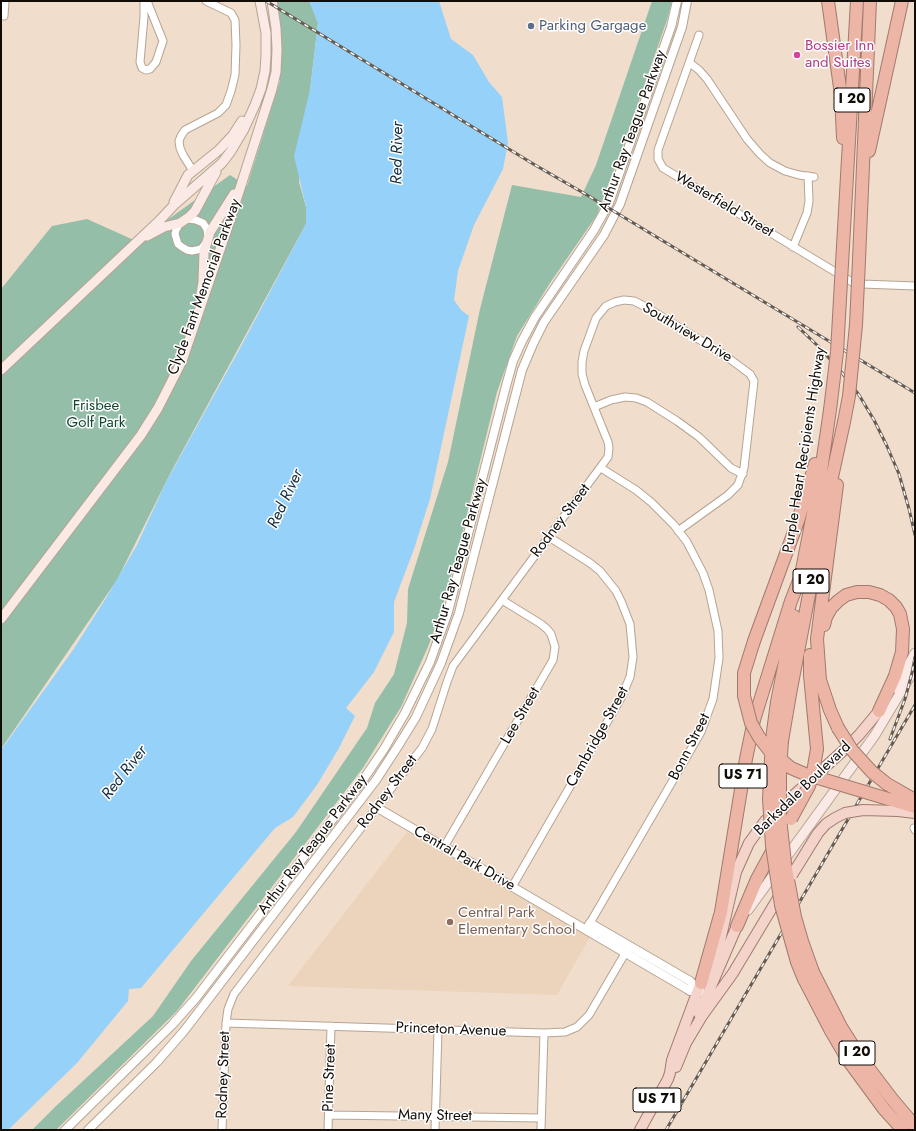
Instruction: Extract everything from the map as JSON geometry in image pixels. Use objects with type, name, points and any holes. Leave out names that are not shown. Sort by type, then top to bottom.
[{"type":"highway","points":[[828,1],[841,95],[846,199]]},
{"type":"highway","name":"Purple Heart Recipients Highway","points":[[857,1],[837,352],[818,485],[777,702],[777,740],[782,842],[795,917],[809,975],[860,1057],[912,1126]]},
{"type":"highway","name":"Purple Heart Recipients Highway","points":[[777,740],[792,680],[849,396],[856,325],[870,1]]},
{"type":"highway","points":[[862,173],[871,144],[879,99],[902,1]]},
{"type":"highway","points":[[829,414],[798,521],[754,641],[744,673],[744,696],[751,723],[759,737],[769,750],[791,768],[805,774],[915,807]]},
{"type":"highway","name":"US 71","points":[[737,926],[757,879],[809,786],[818,749],[810,675],[810,644],[812,621],[830,538],[844,422]]},
{"type":"highway","points":[[830,538],[817,639],[820,680],[838,728],[852,750],[872,772],[887,784],[915,800]]},
{"type":"highway","name":"US 71","points":[[705,991],[704,971],[721,912],[746,759],[754,720],[791,601],[802,573]]},
{"type":"highway","points":[[826,698],[823,636],[826,617],[830,608],[846,595],[857,592],[869,592],[880,595],[889,600],[896,607],[900,614],[903,629],[902,652],[899,665],[879,711]]},
{"type":"main road","points":[[136,242],[164,227],[184,221],[195,211],[222,163],[244,129],[258,97],[265,71],[265,22],[260,1]]},
{"type":"main road","name":"Clyde Fant Memorial Parkway","points":[[1,619],[141,435],[158,408],[178,370],[254,149],[269,100],[276,72],[277,49],[272,1]]},
{"type":"main road","points":[[170,209],[188,175],[219,150],[233,135],[252,105],[262,83]]},
{"type":"main road","points":[[191,334],[202,287],[204,252],[208,240],[215,223],[232,198],[254,149]]},
{"type":"main road","points":[[1,370],[170,209],[222,163]]},
{"type":"main road","name":"Barksdale Boulevard","points":[[640,1130],[702,1016],[705,991],[719,945],[736,872],[749,843],[765,821],[859,735],[879,711],[915,653]]},
{"type":"main road","name":"Barksdale Boulevard","points":[[670,1073],[672,1060],[737,926],[875,735],[915,668]]},
{"type":"main road","points":[[705,991],[733,973],[818,832],[826,824],[845,813],[863,810],[898,811],[915,814]]},
{"type":"street","points":[[4,16],[5,1]]},
{"type":"street","points":[[144,1],[140,62],[142,68],[146,70],[150,69],[156,62],[163,41],[147,1]]},
{"type":"street","points":[[193,171],[180,148],[181,136],[186,130],[218,113],[226,105],[235,75],[235,20],[231,13],[206,1]]},
{"type":"street","name":"Arthur Ray Teague Parkway","points":[[65,1130],[163,1034],[196,998],[365,777],[384,749],[405,713],[430,662],[446,618],[506,386],[514,361],[525,334],[535,316],[594,230],[609,203],[671,27],[677,1]]},
{"type":"street","name":"Arthur Ray Teague Parkway","points":[[88,1130],[165,1054],[184,1031],[376,780],[416,717],[443,658],[461,606],[522,370],[532,344],[544,322],[604,235],[620,204],[682,27],[687,1]]},
{"type":"street","name":"Westerfield Street","points":[[699,35],[658,150],[661,165],[854,283],[915,286]]},
{"type":"street","points":[[690,63],[704,76],[747,139],[760,154],[785,171],[811,176],[807,213],[793,247]]},
{"type":"street","points":[[196,220],[203,223],[207,229],[208,240],[204,246],[197,250],[187,250],[178,244],[176,230],[184,221],[196,220]]},
{"type":"street","name":"Southview Drive","points":[[601,468],[608,457],[609,448],[583,379],[582,362],[584,351],[596,318],[606,306],[615,302],[629,300],[639,303],[724,354],[753,377],[754,385],[743,474],[738,485],[734,490],[678,531]]},
{"type":"street","points":[[594,407],[618,398],[630,397],[641,399],[690,430],[707,443],[731,468],[743,474]]},
{"type":"street","name":"Bonn Street","points":[[588,927],[693,746],[705,722],[712,699],[719,658],[718,631],[709,590],[703,574],[686,542],[659,509],[643,495],[601,468]]},
{"type":"street","name":"Rodney Street","points":[[222,1130],[226,1023],[230,1004],[238,988],[425,743],[432,728],[450,672],[601,468]]},
{"type":"street","name":"Cambridge Street","points":[[512,887],[621,698],[630,677],[633,657],[630,624],[622,601],[616,591],[600,571],[549,537]]},
{"type":"street","name":"Lee Street","points":[[444,847],[553,660],[555,647],[551,634],[547,629],[542,624],[502,600]]},
{"type":"street","name":"Central Park Drive","points":[[376,807],[512,887],[539,905],[630,946],[705,991]]},
{"type":"street","name":"Central Park Drive","points":[[588,927],[625,954],[690,991],[705,991]]},
{"type":"street","name":"Princeton Avenue","points":[[226,1023],[544,1033],[565,1032],[582,1024],[589,1015],[630,946]]},
{"type":"street","name":"Pine Street","points":[[328,1130],[331,1026]]},
{"type":"street","points":[[435,1130],[438,1030]]},
{"type":"street","points":[[541,1130],[544,1033]]},
{"type":"street","name":"Many Street","points":[[329,1115],[541,1118]]},
{"type":"shaded area","name":"Central Park Elementary School","points":[[407,832],[590,937],[557,995],[288,986]]},
{"type":"green space","name":"Frisbee Golf Park","points":[[278,1],[310,1],[318,23],[299,182],[306,207],[306,224],[171,472],[117,580],[1,749],[1,373],[163,223],[230,175],[247,186],[280,81]]},
{"type":"green space","points":[[652,1],[672,1],[667,20],[627,135],[597,215],[550,283],[517,336],[497,392],[458,551],[443,605],[428,647],[401,707],[363,768],[177,1011],[56,1130],[32,1130],[153,1016],[191,961],[296,832],[367,728],[375,703],[394,674],[407,623],[408,589],[448,462],[480,309],[512,185],[581,197],[596,165]]},
{"type":"green space","points":[[87,219],[136,241],[1,364],[1,289],[52,226]]},
{"type":"water","name":"Red River","points":[[309,1],[439,1],[451,39],[473,55],[489,82],[502,97],[508,143],[503,169],[474,225],[458,271],[454,300],[461,310],[469,316],[430,499],[414,549],[394,602],[394,632],[374,672],[346,708],[355,716],[339,748],[317,785],[293,817],[275,828],[141,988],[129,989],[128,1001],[77,1063],[8,1130],[1,1130],[1,750],[73,650],[137,545],[166,482],[239,350],[306,224],[306,207],[294,156],[310,90],[318,23]]},
{"type":"railway","points":[[266,1],[535,165],[915,393]]},
{"type":"railway","points":[[798,327],[820,348],[843,374],[859,395],[874,420],[899,474],[915,535]]},
{"type":"railway","points":[[890,739],[905,699],[915,657]]},
{"type":"railway","points":[[666,1130],[915,705]]},
{"type":"place","name":"Parking Gargage","points":[[531,26]]},
{"type":"place","name":"Bossier Inn and Suites","points":[[797,55]]},
{"type":"place","name":"Central Park Elementary School","points":[[450,922]]}]
